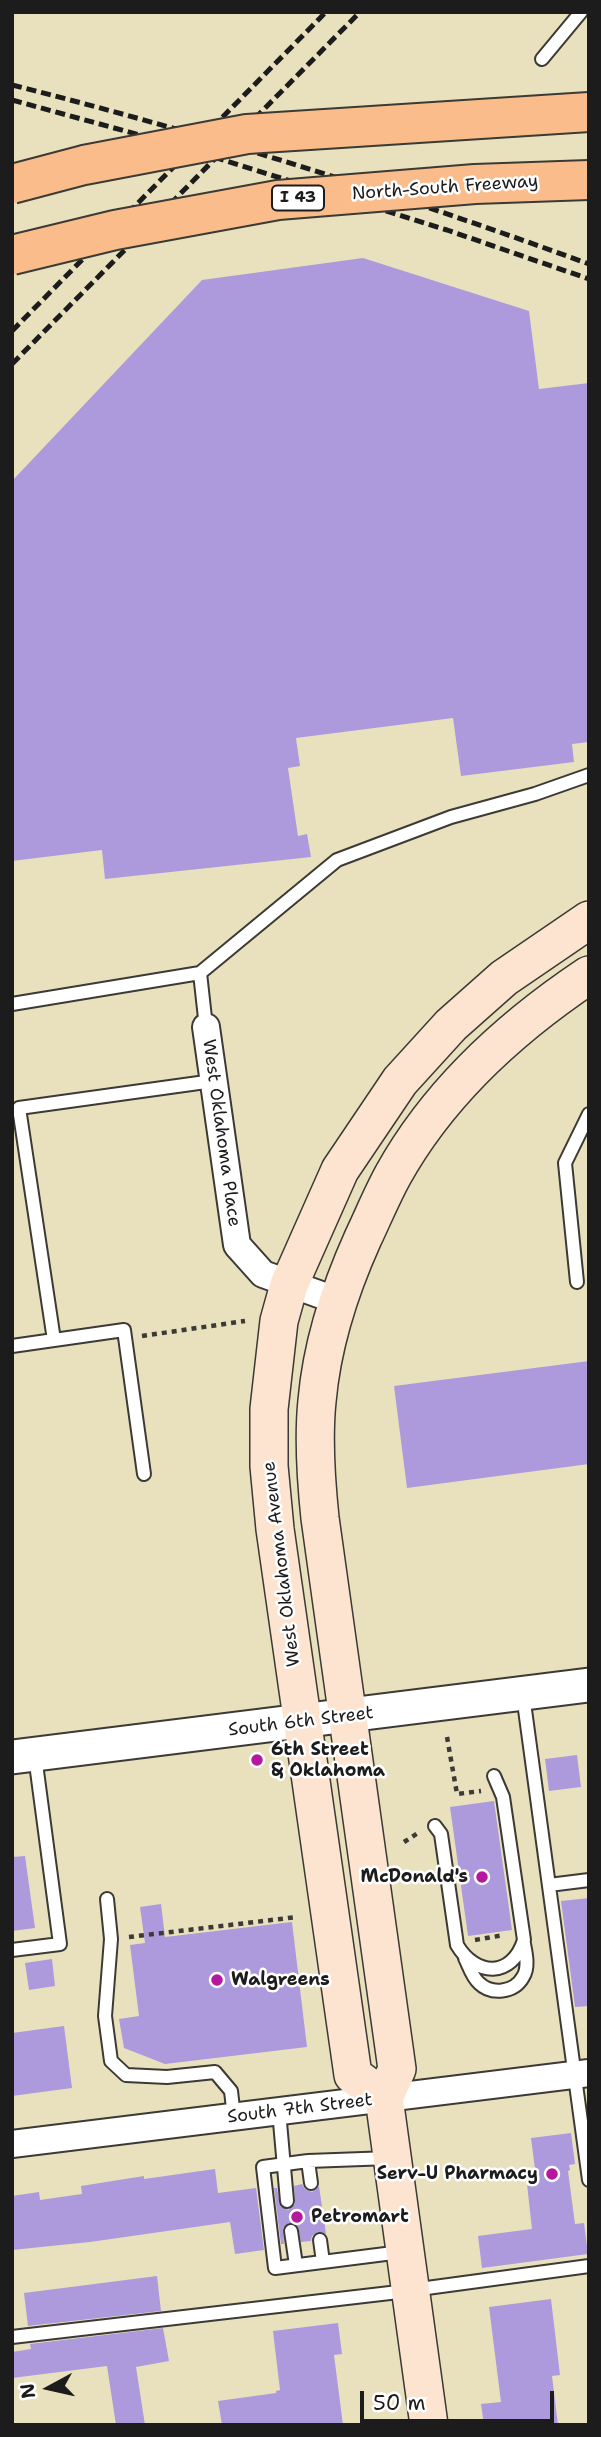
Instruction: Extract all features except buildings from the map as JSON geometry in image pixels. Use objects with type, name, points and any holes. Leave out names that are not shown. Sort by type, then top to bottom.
[{"type":"highway","points":[[12,184],[84,165],[247,134],[589,112]]},
{"type":"highway","name":"North-South Freeway","points":[[12,255],[115,230],[278,200],[475,184],[589,180]]},
{"type":"main road","name":"West Oklahoma Avenue","points":[[384,2098],[353,2075],[301,1722],[269,1466],[269,1409],[279,1321],[289,1285],[340,1170],[400,1081],[451,1025],[504,978],[589,920]]},
{"type":"main road","points":[[429,2425],[384,2098],[397,2069],[320,1518],[316,1470],[317,1402],[325,1346],[338,1301],[393,1174],[443,1103],[504,1038],[589,975]]},
{"type":"street","name":"West Oklahoma Place","points":[[206,1027],[237,1245],[263,1274],[338,1301]]},
{"type":"street","name":"South 6th Street","points":[[23,1756],[589,1685]]},
{"type":"street","name":"South 7th Street","points":[[12,2144],[582,2074]]},
{"type":"lane","points":[[541,59],[581,12]]},
{"type":"lane","points":[[12,1004],[200,973],[337,860],[451,817],[535,794],[589,775]]},
{"type":"lane","points":[[200,973],[206,1027]]},
{"type":"lane","points":[[54,1340],[19,1108],[213,1081]]},
{"type":"lane","points":[[577,1282],[565,1163],[589,1114]]},
{"type":"lane","points":[[12,1165],[27,1163]]},
{"type":"lane","points":[[12,1346],[124,1330],[144,1474]]},
{"type":"lane","points":[[522,1693],[550,1885],[582,2074],[589,2180]]},
{"type":"lane","points":[[12,1950],[60,1944],[23,1756]]},
{"type":"lane","points":[[435,1826],[441,1834],[457,1945],[477,1982],[491,1991],[504,1991],[524,1976],[527,1961],[503,1797],[494,1776]]},
{"type":"lane","points":[[550,1885],[589,1880]]},
{"type":"lane","points":[[107,1899],[111,1940],[105,2015],[111,2061],[126,2075],[167,2077],[215,2072],[231,2091],[234,2117]]},
{"type":"lane","points":[[464,1958],[482,1969],[497,1969],[519,1955],[524,1940]]},
{"type":"lane","points":[[279,2111],[287,2201]]},
{"type":"lane","points":[[392,2158],[308,2161],[262,2167],[275,2268],[405,2252]]},
{"type":"lane","points":[[308,2161],[311,2183]]},
{"type":"lane","points":[[291,2231],[296,2265]]},
{"type":"lane","points":[[320,2240],[323,2262]]},
{"type":"lane","points":[[12,2337],[589,2266]]},
{"type":"path","points":[[126,1338],[245,1321]]},
{"type":"path","points":[[447,1737],[457,1794],[484,1792]]},
{"type":"path","points":[[111,1940],[297,1917]]},
{"type":"railway","points":[[12,331],[326,12]]},
{"type":"railway","points":[[12,364],[360,12]]},
{"type":"railway","points":[[12,85],[303,167],[589,264]]},
{"type":"railway","points":[[12,100],[169,143],[447,230],[589,279]]},
{"type":"place","name":"6th Street & Oklahoma","points":[[257,1760]]},
{"type":"place","name":"McDonald's","points":[[482,1877]]},
{"type":"place","name":"Walgreens","points":[[217,1980]]},
{"type":"place","name":"Serv-U Pharmacy","points":[[552,2174]]},
{"type":"place","name":"Petromart","points":[[297,2217]]}]
